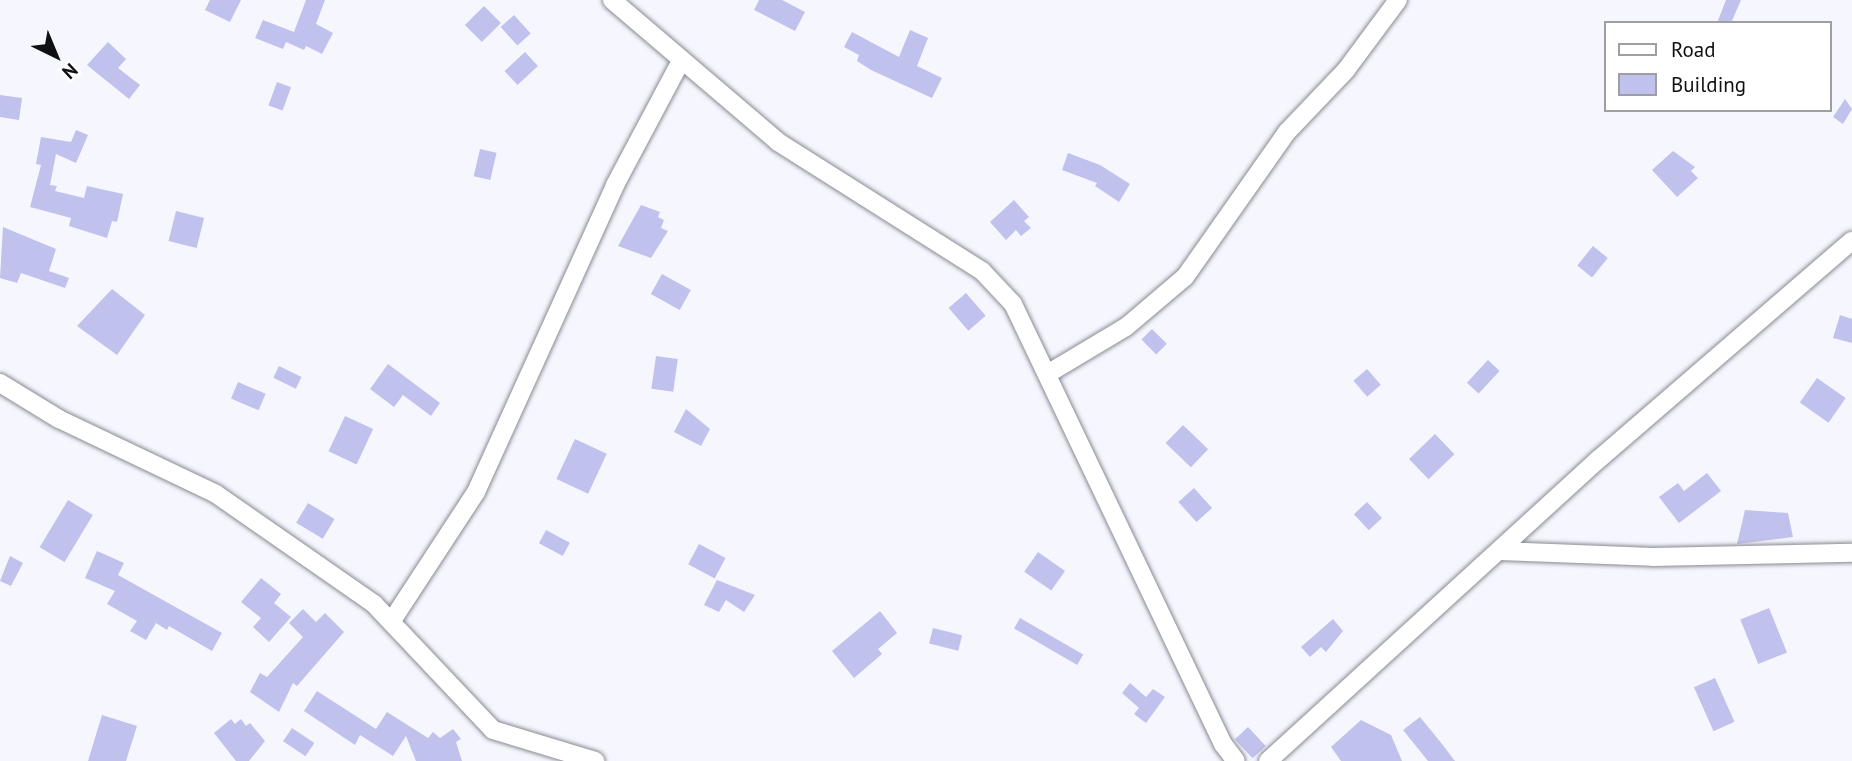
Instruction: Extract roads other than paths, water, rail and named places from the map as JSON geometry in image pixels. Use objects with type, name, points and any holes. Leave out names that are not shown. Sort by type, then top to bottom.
[{"type":"street","points":[[612,0],[681,61],[820,173],[982,271],[1013,304],[1049,373],[1223,744],[1236,761]]},
{"type":"street","points":[[1049,373],[1126,327],[1185,277],[1287,132],[1346,70],[1398,0]]},
{"type":"street","points":[[391,622],[476,492],[615,185],[681,61]]},
{"type":"street","points":[[1268,761],[1500,551],[1852,241]]},
{"type":"street","points":[[0,383],[59,419],[216,494],[374,604],[493,730],[595,761]]},
{"type":"street","points":[[1500,551],[1653,557],[1852,553]]}]
